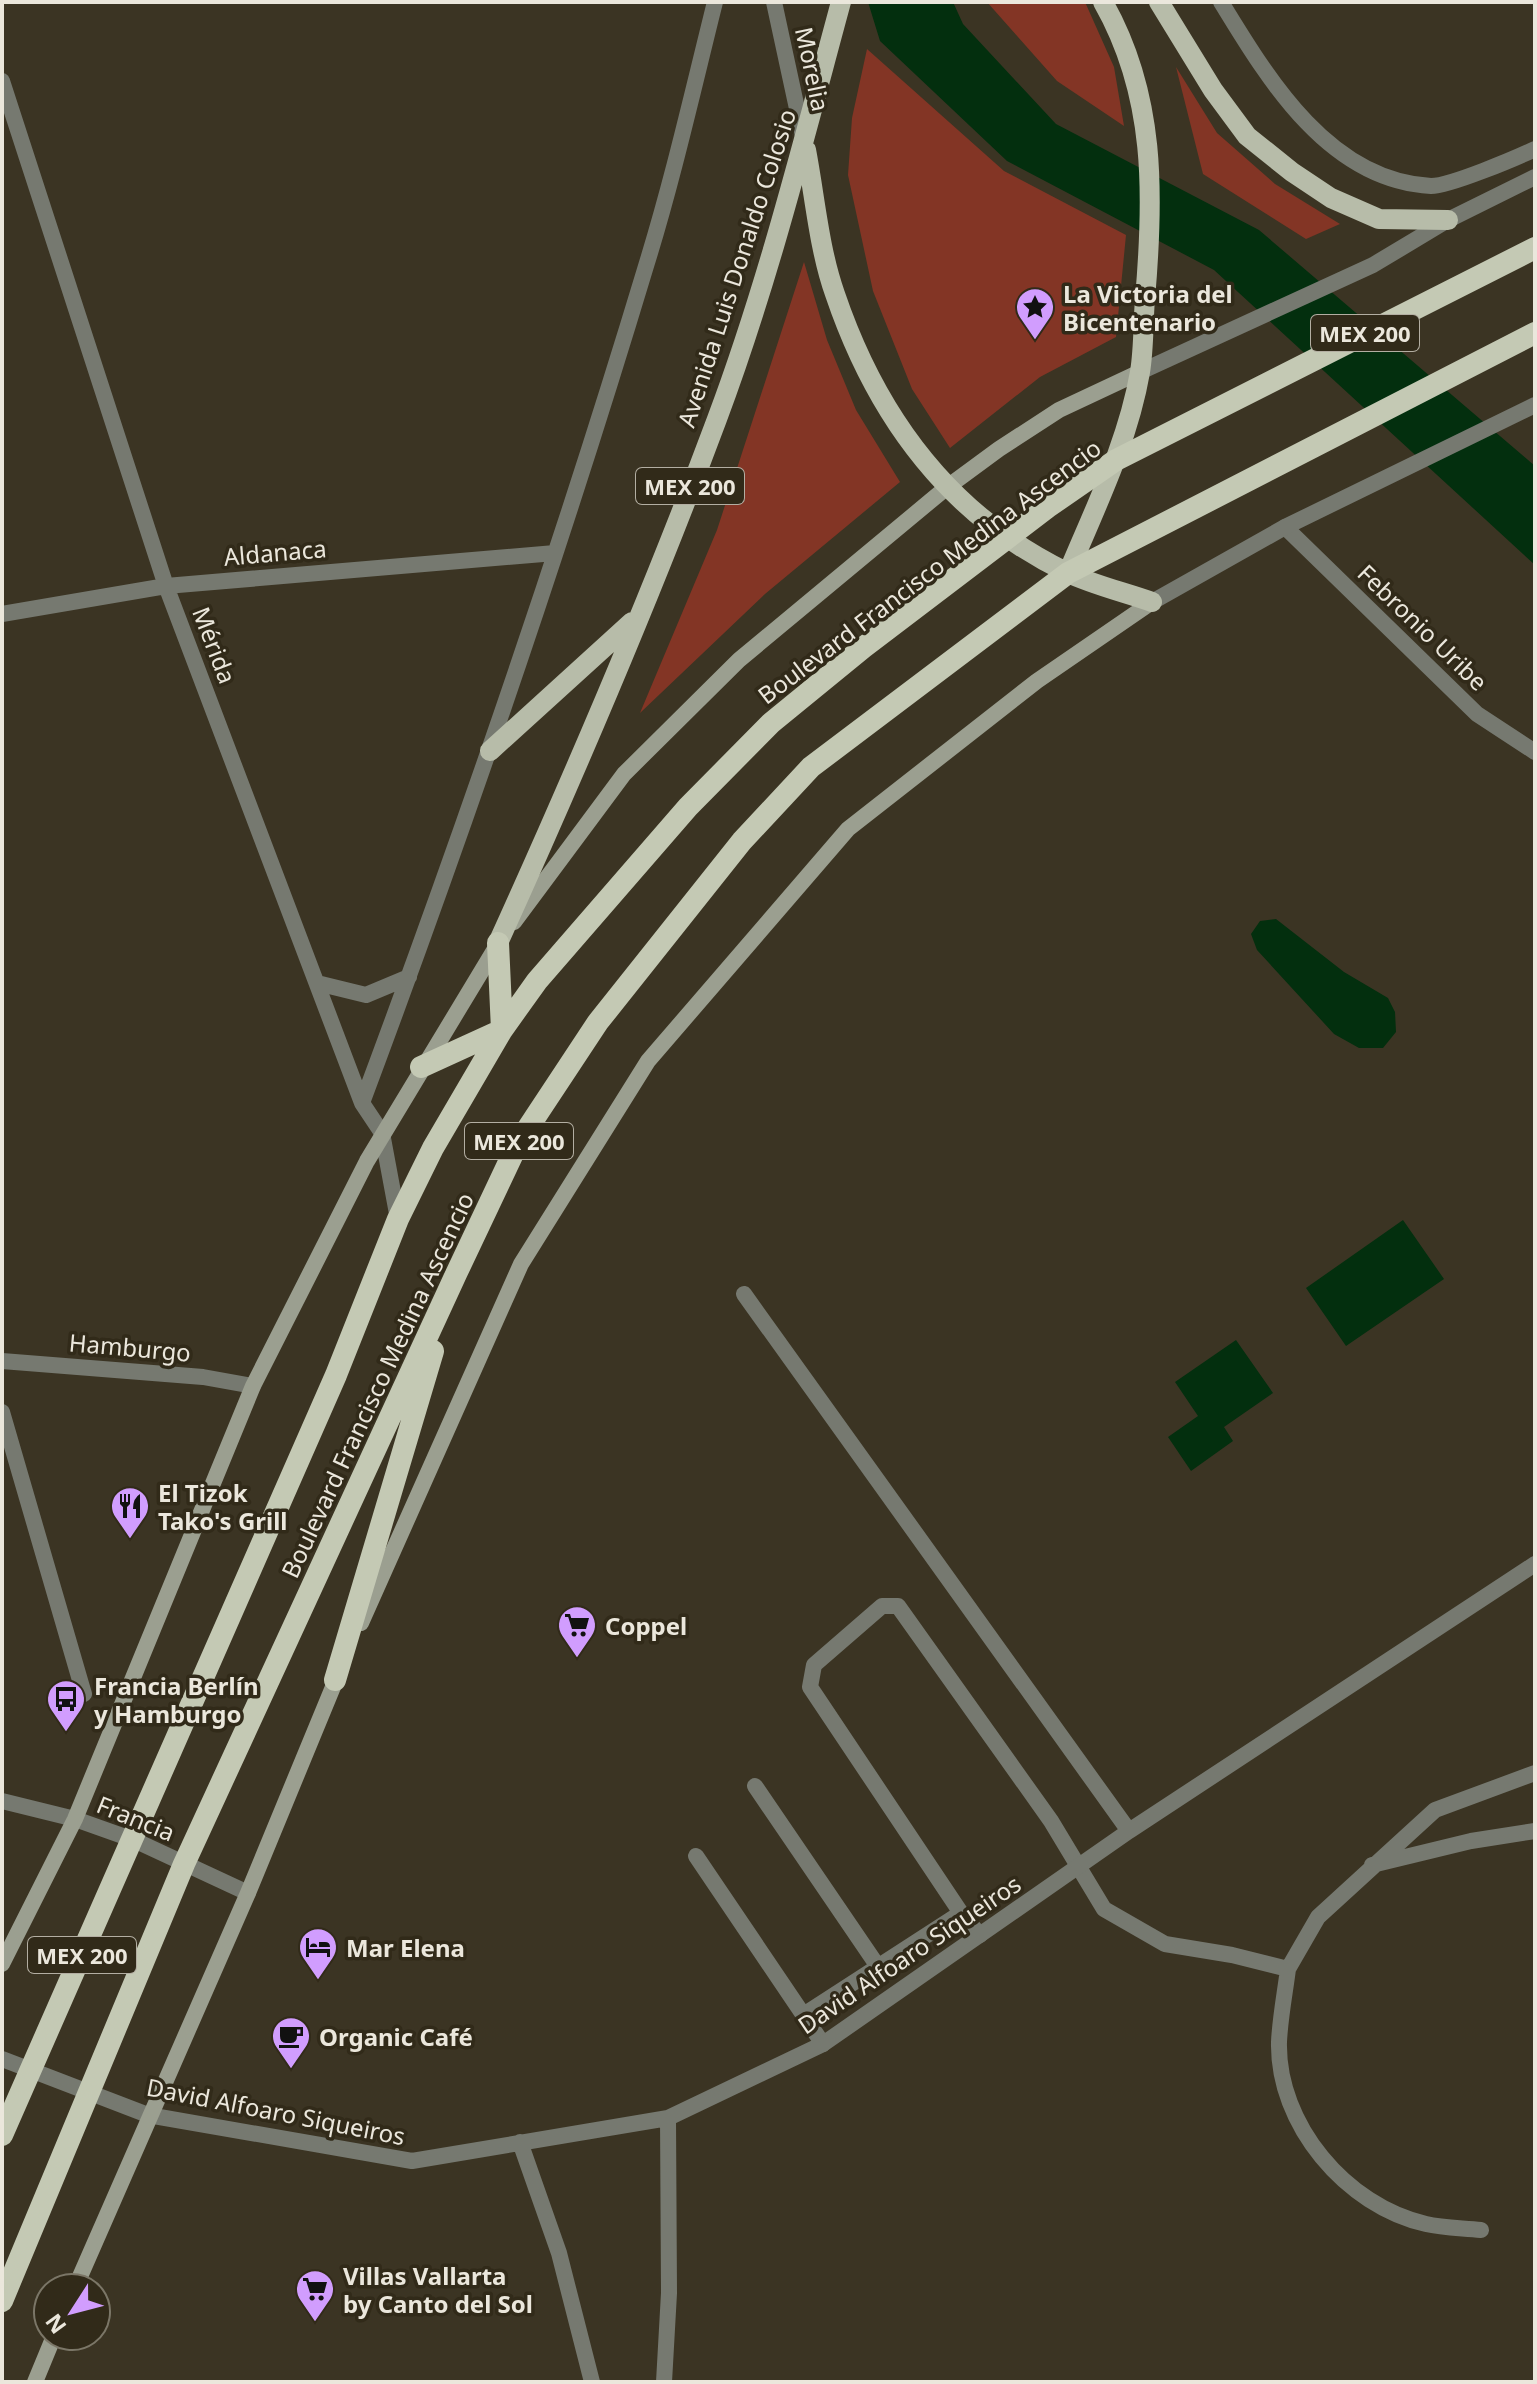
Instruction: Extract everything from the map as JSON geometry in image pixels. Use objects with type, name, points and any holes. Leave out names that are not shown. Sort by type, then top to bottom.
[{"type":"highway","name":"Boulevard Francisco Medina Ascencio","points":[[2,2135],[336,1375],[398,1219],[433,1148],[502,1030],[537,981],[678,818],[771,723],[1006,539],[1116,460],[1535,248]]},
{"type":"highway","name":"Boulevard Francisco Medina Ascencio","points":[[2,2301],[184,1864],[457,1272],[518,1143],[598,1022],[742,841],[811,767],[1068,573],[1535,333]]},
{"type":"highway","points":[[421,1067],[502,1030],[498,943]]},
{"type":"highway","points":[[335,1680],[457,1272]]},
{"type":"main road","name":"MEX 200","points":[[1068,573],[1116,460],[1140,372],[1152,185],[1145,115],[1133,66],[1103,2]]},
{"type":"main road","points":[[1159,2],[1213,90],[1247,136],[1292,172],[1331,198],[1379,219],[1448,220]]},
{"type":"main road","name":"Avenida Luis Donaldo Colosio","points":[[498,943],[566,794],[718,417],[805,147],[839,8]]},
{"type":"main road","points":[[805,147],[834,292],[866,374],[904,437],[946,488],[1006,539],[1068,573],[1152,602]]},
{"type":"main road","points":[[2,1964],[75,1819],[253,1386],[382,1133],[498,943],[624,774],[739,660],[946,488],[1059,410],[1140,372]]},
{"type":"main road","points":[[82,2272],[248,1893],[335,1680],[521,1264],[648,1061],[848,829],[1037,681],[1152,602]]},
{"type":"main road","points":[[490,751],[638,616]]},
{"type":"main road","points":[[35,2382],[47,2352]]},
{"type":"street","points":[[362,1103],[490,751],[555,553],[647,264],[715,2]]},
{"type":"street","name":"Morelia","points":[[774,2],[805,147]]},
{"type":"street","points":[[1221,2],[1266,76],[1300,116],[1353,159],[1394,179],[1433,186],[1535,149]]},
{"type":"street","name":"Mérida","points":[[2,81],[9,121],[166,586],[362,1103],[382,1133],[398,1219]]},
{"type":"street","points":[[1140,372],[1373,265],[1448,220],[1535,177]]},
{"type":"street","points":[[1152,602],[1285,527],[1534,406]]},
{"type":"street","name":"Febronio Uribe","points":[[1285,527],[1477,714],[1535,752]]},
{"type":"street","name":"Aldanaca","points":[[2,614],[166,586],[555,553]]},
{"type":"street","points":[[317,983],[366,995],[409,977]]},
{"type":"street","points":[[744,1294],[1129,1831]]},
{"type":"street","name":"Hamburgo","points":[[2,1361],[203,1377],[253,1386]]},
{"type":"street","points":[[2,1412],[84,1694]]},
{"type":"street","name":"David Alfoaro Siqueiros","points":[[2,2059],[148,2115],[412,2161],[668,2118],[823,2044],[1129,1831],[1535,1564]]},
{"type":"street","points":[[980,1935],[961,1913],[810,1687],[814,1665],[882,1606],[898,1606],[1081,1866],[1104,1909],[1135,1930],[1165,1944],[1232,1955],[1288,1969]]},
{"type":"street","points":[[1481,2230],[1424,2224],[1368,2199],[1323,2161],[1289,2107],[1279,2044],[1288,1969],[1318,1917],[1370,1866],[1435,1810],[1535,1773]]},
{"type":"street","points":[[755,1786],[879,1968]]},
{"type":"street","name":"Francia","points":[[2,1801],[75,1819],[134,1840],[248,1893]]},
{"type":"street","points":[[1370,1866],[1471,1841],[1535,1831]]},
{"type":"street","points":[[696,1856],[823,2044]]},
{"type":"street","points":[[805,2014],[961,1913]]},
{"type":"street","points":[[664,2382],[669,2293],[668,2118]]},
{"type":"street","points":[[520,2142],[559,2253],[592,2382]]},
{"type":"shaded area","points":[[868,2],[953,2],[963,24],[1056,124],[1259,230],[1535,466],[1535,565],[1214,270],[1007,161],[880,41]]},
{"type":"shaded area","points":[[987,2],[1085,2],[1114,67],[1124,126],[1057,81]]},
{"type":"shaded area","points":[[867,49],[1004,171],[1126,235],[1116,337],[1040,377],[950,448],[912,389],[873,291],[848,175],[852,118]]},
{"type":"shaded area","points":[[1176,67],[1217,133],[1275,184],[1340,224],[1306,239],[1203,174]]},
{"type":"shaded area","points":[[804,262],[827,340],[856,410],[900,482],[765,594],[640,713],[717,530]]},
{"type":"shaded area","points":[[1276,919],[1344,972],[1388,998],[1395,1012],[1396,1032],[1383,1048],[1359,1048],[1334,1034],[1257,950],[1251,934],[1260,921]]},
{"type":"shaded area","points":[[1403,1220],[1444,1279],[1346,1346],[1306,1288]]},
{"type":"shaded area","points":[[1236,1340],[1273,1393],[1224,1427],[1233,1441],[1191,1471],[1168,1437],[1198,1416],[1175,1382]]},
{"type":"place","name":"La Victoria del Bicentenario","points":[[1035,341]]},
{"type":"place","name":"El Tizok Tako's Grill","points":[[130,1540]]},
{"type":"place","name":"Coppel","points":[[577,1659]]},
{"type":"place","name":"Francia Berlín y Hamburgo","points":[[66,1733]]},
{"type":"place","name":"Mar Elena","points":[[318,1981]]},
{"type":"place","name":"Organic Café","points":[[291,2070]]},
{"type":"place","name":"Villas Vallarta by Canto del Sol","points":[[315,2323]]}]
